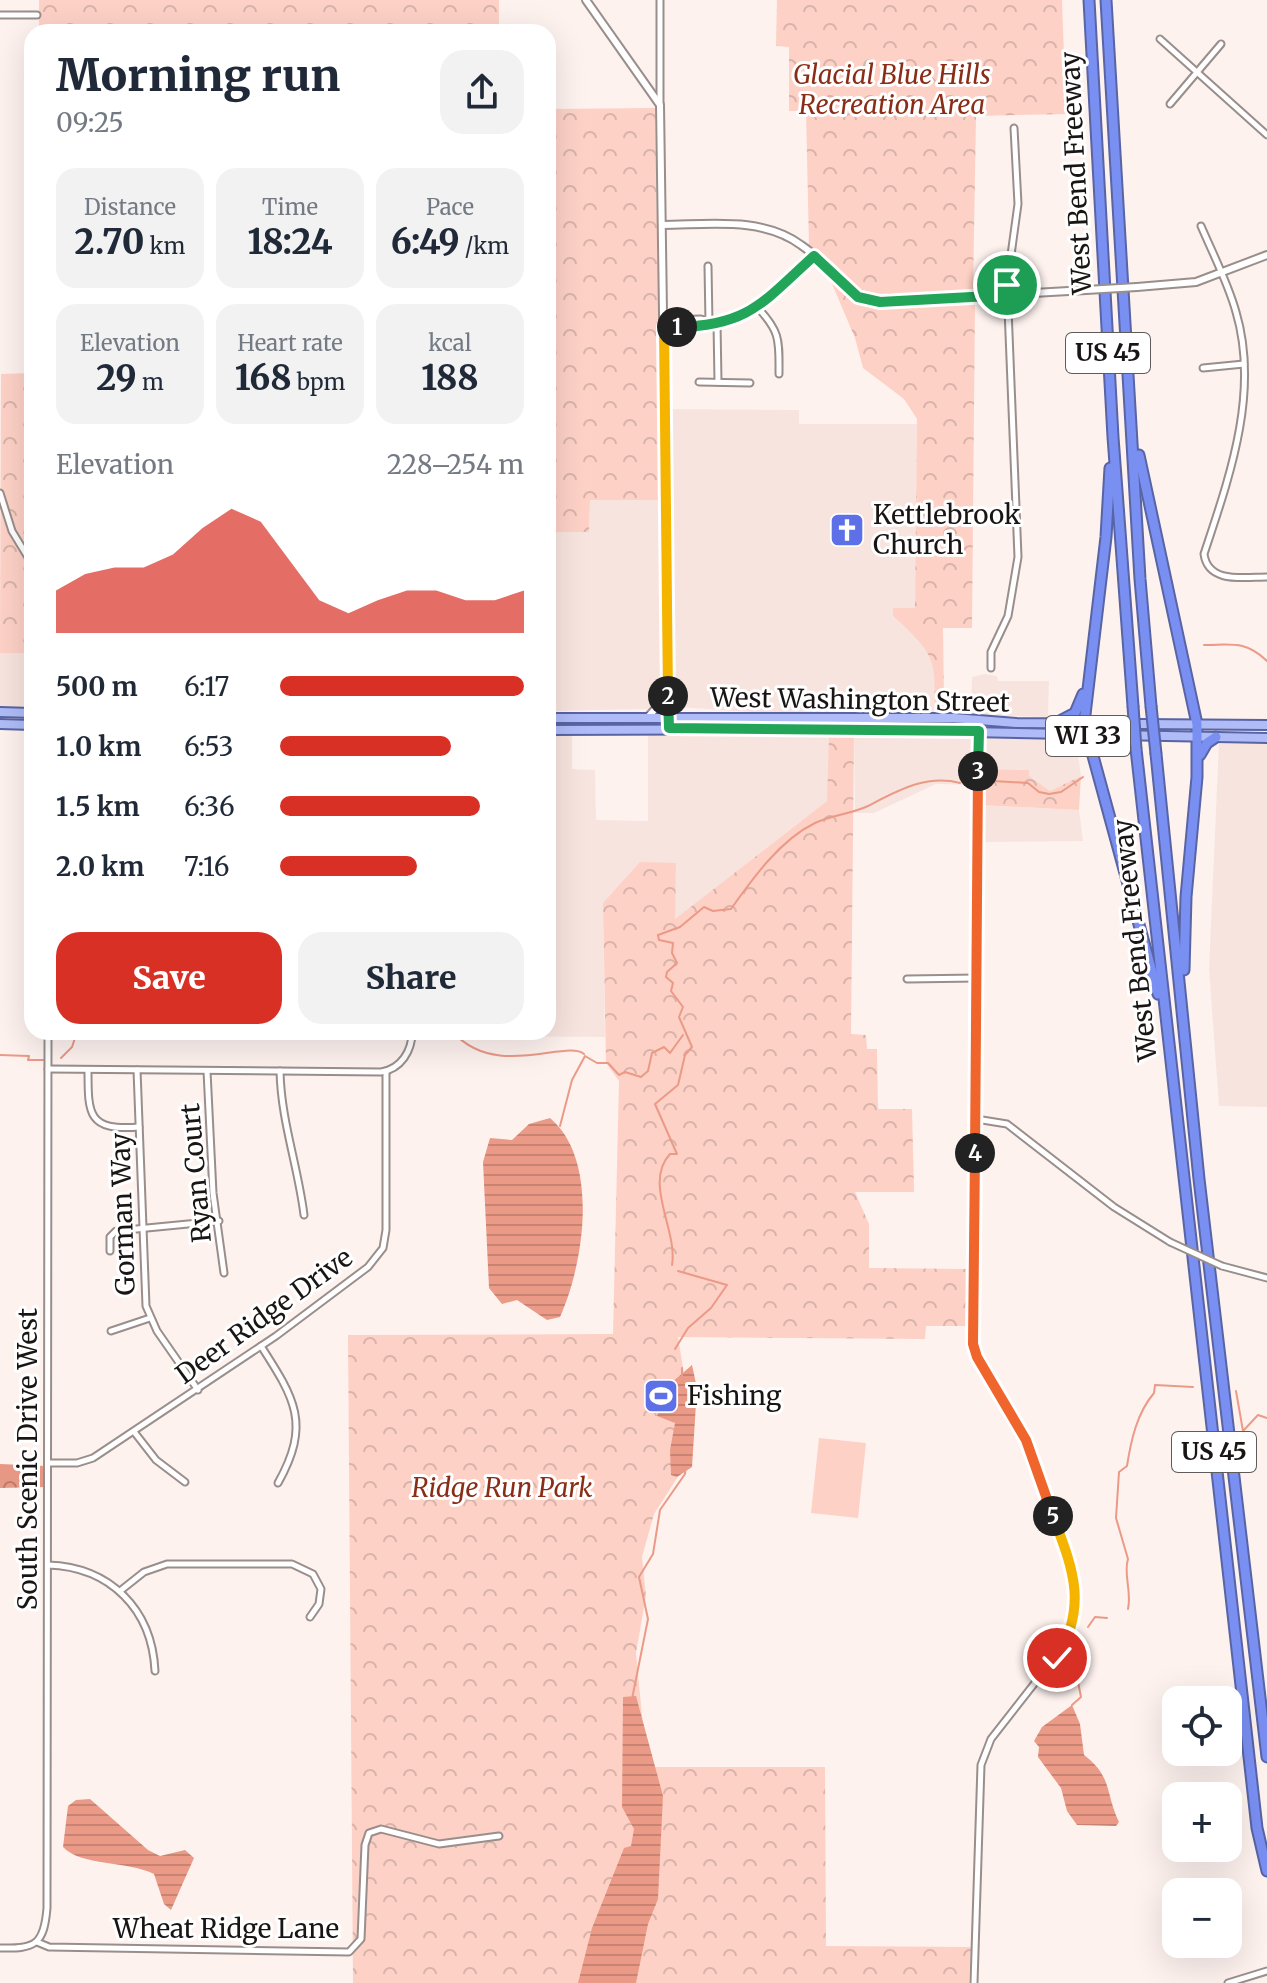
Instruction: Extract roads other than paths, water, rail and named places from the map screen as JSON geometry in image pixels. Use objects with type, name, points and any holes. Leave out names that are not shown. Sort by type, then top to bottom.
[{"type":"highway","name":"West Bend Freeway","points":[[1089,0],[1113,437],[1136,749],[1257,1828],[1267,1871]]},
{"type":"highway","name":"West Bend Freeway","points":[[1106,0],[1151,706],[1267,1757]]},
{"type":"highway","points":[[1133,429],[1197,724],[1198,758],[1184,945],[1186,1037]]},
{"type":"highway","points":[[1113,437],[1106,537],[1084,723],[1167,1032]]},
{"type":"highway","points":[[1056,723],[1075,713],[1088,684]]},
{"type":"highway","points":[[1198,758],[1207,743],[1216,737]]},
{"type":"main road","points":[[0,712],[24,713]]},
{"type":"main road","name":"West Washington Street","points":[[556,718],[1267,725]]},
{"type":"main road","points":[[0,724],[24,725]]},
{"type":"main road","name":"West Washington Street","points":[[556,730],[979,731],[1267,738]]},
{"type":"street","points":[[586,0],[660,105]]},
{"type":"street","points":[[660,0],[669,728]]},
{"type":"street","points":[[0,15],[37,15]]},
{"type":"street","points":[[1160,39],[1267,135]]},
{"type":"street","points":[[1170,104],[1221,44]]},
{"type":"street","points":[[991,668],[991,652],[1008,616],[1018,557],[1007,264],[1018,204],[1014,128]]},
{"type":"street","points":[[662,225],[751,226],[786,236],[814,256],[858,297],[880,302],[1196,282],[1267,255]]},
{"type":"street","points":[[1201,226],[1237,314],[1246,391],[1235,449],[1204,554],[1212,573],[1226,577],[1267,577]]},
{"type":"street","points":[[664,323],[701,319],[717,323],[741,318],[814,256]]},
{"type":"street","points":[[708,266],[709,323]]},
{"type":"street","points":[[757,307],[774,325],[779,336],[779,374]]},
{"type":"street","points":[[717,323],[718,382]]},
{"type":"street","points":[[1203,368],[1244,364]]},
{"type":"street","points":[[699,382],[750,383]]},
{"type":"street","points":[[0,493],[12,531],[24,551]]},
{"type":"street","points":[[648,717],[659,705],[667,680]]},
{"type":"street","points":[[974,1983],[981,1765],[991,1739],[1063,1647],[1072,1623],[1076,1594],[1073,1569],[1026,1440],[977,1357],[973,1344],[980,720]]},
{"type":"street","points":[[907,979],[977,978]]},
{"type":"street","name":"South Scenic Drive West","points":[[37,1942],[45,1928],[47,1878],[48,1040]]},
{"type":"street","points":[[48,1069],[386,1071],[406,1055],[410,1040]]},
{"type":"street","points":[[88,1070],[88,1107],[94,1118],[108,1128],[139,1127]]},
{"type":"street","name":"Gorman Way","points":[[137,1070],[150,1318],[198,1390]]},
{"type":"street","name":"Ryan Court","points":[[207,1071],[213,1193],[224,1273]]},
{"type":"street","points":[[280,1071],[286,1132],[300,1184],[304,1215]]},
{"type":"street","name":"Deer Ridge Drive","points":[[49,1463],[77,1463],[93,1458],[135,1433],[368,1267],[383,1248],[386,1071]]},
{"type":"street","points":[[976,1119],[1007,1124],[1114,1207],[1170,1242],[1222,1266],[1267,1278]]},
{"type":"street","points":[[110,1251],[114,1232],[219,1221]]},
{"type":"street","points":[[111,1331],[150,1318]]},
{"type":"street","points":[[261,1346],[292,1394],[296,1407],[296,1447],[278,1483]]},
{"type":"street","points":[[135,1433],[156,1460],[185,1482]]},
{"type":"street","points":[[120,1591],[144,1572],[167,1564],[292,1564],[313,1574],[321,1589],[319,1604],[310,1617]]},
{"type":"street","points":[[48,1565],[83,1569],[120,1591],[144,1624],[155,1671]]},
{"type":"street","name":"Wheat Ridge Lane","points":[[37,1942],[49,1947],[349,1952],[361,1939],[365,1845],[369,1833],[381,1829],[446,1844],[499,1836]]},
{"type":"street","points":[[0,1948],[31,1946],[37,1942]]},
{"type":"street","points":[[1228,1983],[1267,1971]]},
{"type":"waterway","points":[[1204,645],[1245,647],[1267,661]]},
{"type":"waterway","points":[[993,781],[1028,783],[1039,792],[1049,794],[1061,792],[1083,777]]},
{"type":"waterway","points":[[672,1265],[673,1251],[660,1193],[660,1179],[670,1154],[677,1154],[655,1104],[678,1085],[685,1055],[692,1047],[679,1017],[683,1007],[671,991],[673,983],[666,977],[677,963],[672,953],[673,943],[659,940],[658,935],[680,927],[704,907],[713,911],[731,909],[779,850],[815,823],[862,809],[924,782],[960,783]]},
{"type":"waterway","points":[[560,1126],[572,1080],[585,1056],[597,1063],[608,1063],[619,1075],[625,1072],[641,1077],[648,1071],[652,1053],[664,1047],[670,1053],[683,1035]]},
{"type":"waterway","points":[[61,1058],[74,1040]]},
{"type":"waterway","points":[[463,1040],[489,1054],[509,1056],[562,1051],[584,1054]]},
{"type":"waterway","points":[[0,1055],[44,1060]]},
{"type":"waterway","points":[[675,1349],[688,1328],[711,1308],[727,1285],[678,1271]]},
{"type":"waterway","points":[[682,1368],[682,1378]]},
{"type":"waterway","points":[[1128,1609],[1128,1559],[1116,1518],[1119,1472],[1127,1466],[1136,1427],[1155,1385],[1193,1387]]},
{"type":"waterway","points":[[1236,1391],[1243,1431],[1258,1415],[1267,1418]]},
{"type":"waterway","points":[[632,1699],[648,1619],[639,1577],[653,1554],[660,1510],[685,1474],[685,1468]]},
{"type":"waterway","points":[[1088,1627],[1095,1617],[1107,1618]]},
{"type":"waterway","points":[[1072,1705],[1081,1697],[1078,1682],[1083,1647]]},
{"type":"place","name":"Kettlebrook Church","points":[[847,530]]},
{"type":"place","name":"Fishing","points":[[661,1396]]},
{"type":"park label","name":"Glacial Blue Hills Recreation Area","points":[[892,90]]},
{"type":"park label","name":"Ridge Run Park","points":[[502,1488]]}]
